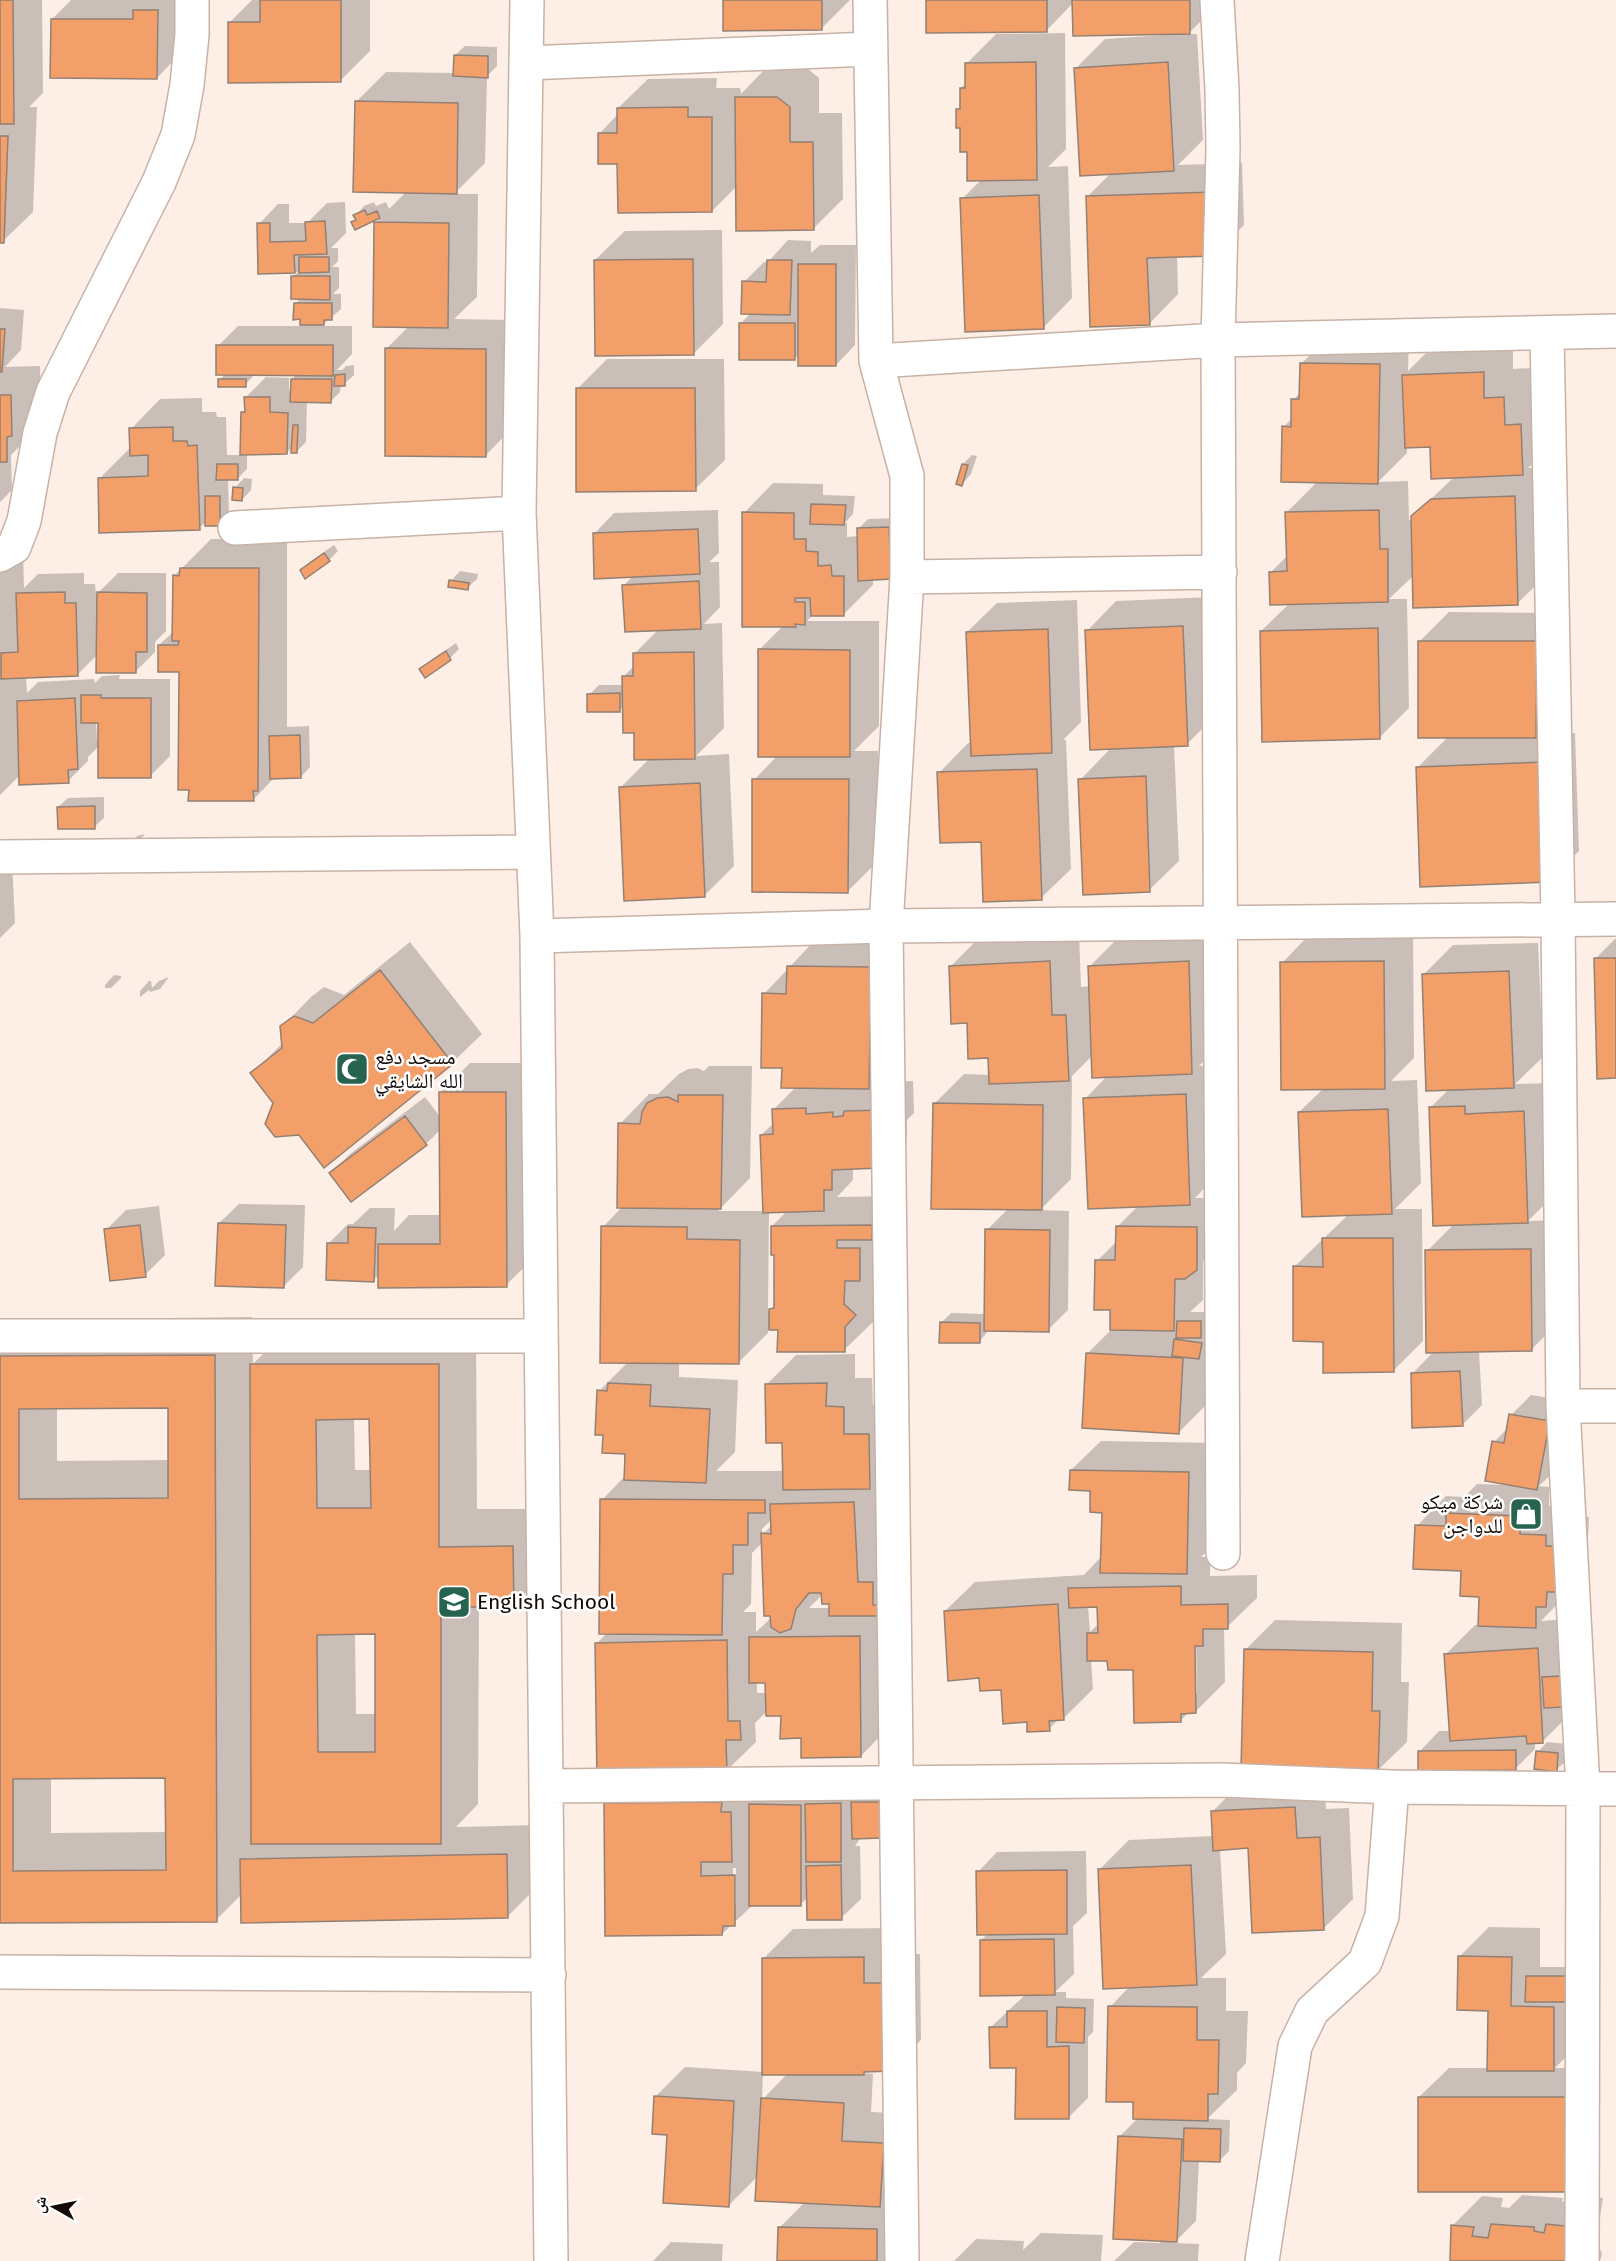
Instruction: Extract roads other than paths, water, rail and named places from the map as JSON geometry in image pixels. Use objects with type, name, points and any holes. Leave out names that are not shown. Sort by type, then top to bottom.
[{"type":"street","points":[[0,555],[14,547],[24,521],[40,433],[53,392],[159,182],[178,135],[189,65],[192,0]]},
{"type":"street","points":[[527,0],[519,513],[537,936],[551,2261]]},
{"type":"street","points":[[870,0],[876,361],[907,476],[907,577],[886,926],[902,2261]]},
{"type":"street","points":[[1217,0],[1223,149],[1218,340],[1223,1553]]},
{"type":"street","points":[[527,63],[870,49]]},
{"type":"street","points":[[876,361],[1218,340],[1616,332]]},
{"type":"street","points":[[1547,333],[1558,918],[1563,1406],[1583,1789],[1582,2261]]},
{"type":"street","points":[[236,528],[519,513]]},
{"type":"street","points":[[907,577],[1220,572]]},
{"type":"street","points":[[0,856],[533,852]]},
{"type":"street","points":[[537,936],[886,926],[1616,919]]},
{"type":"street","points":[[0,1336],[541,1336]]},
{"type":"street","points":[[1563,1406],[1616,1406]]},
{"type":"street","points":[[547,1786],[1221,1780],[1392,1786],[1616,1789]]},
{"type":"street","points":[[1262,2261],[1295,2046],[1312,2011],[1365,1962],[1382,1916],[1392,1786]]},
{"type":"street","points":[[0,1972],[549,1975]]},
{"type":"place","name":"مسجد دفع الله الشايقي","points":[[352,1069]]},
{"type":"place","name":"شركة ميكو للدواجن","points":[[1526,1514]]},
{"type":"place","name":"English School","points":[[454,1602]]}]
